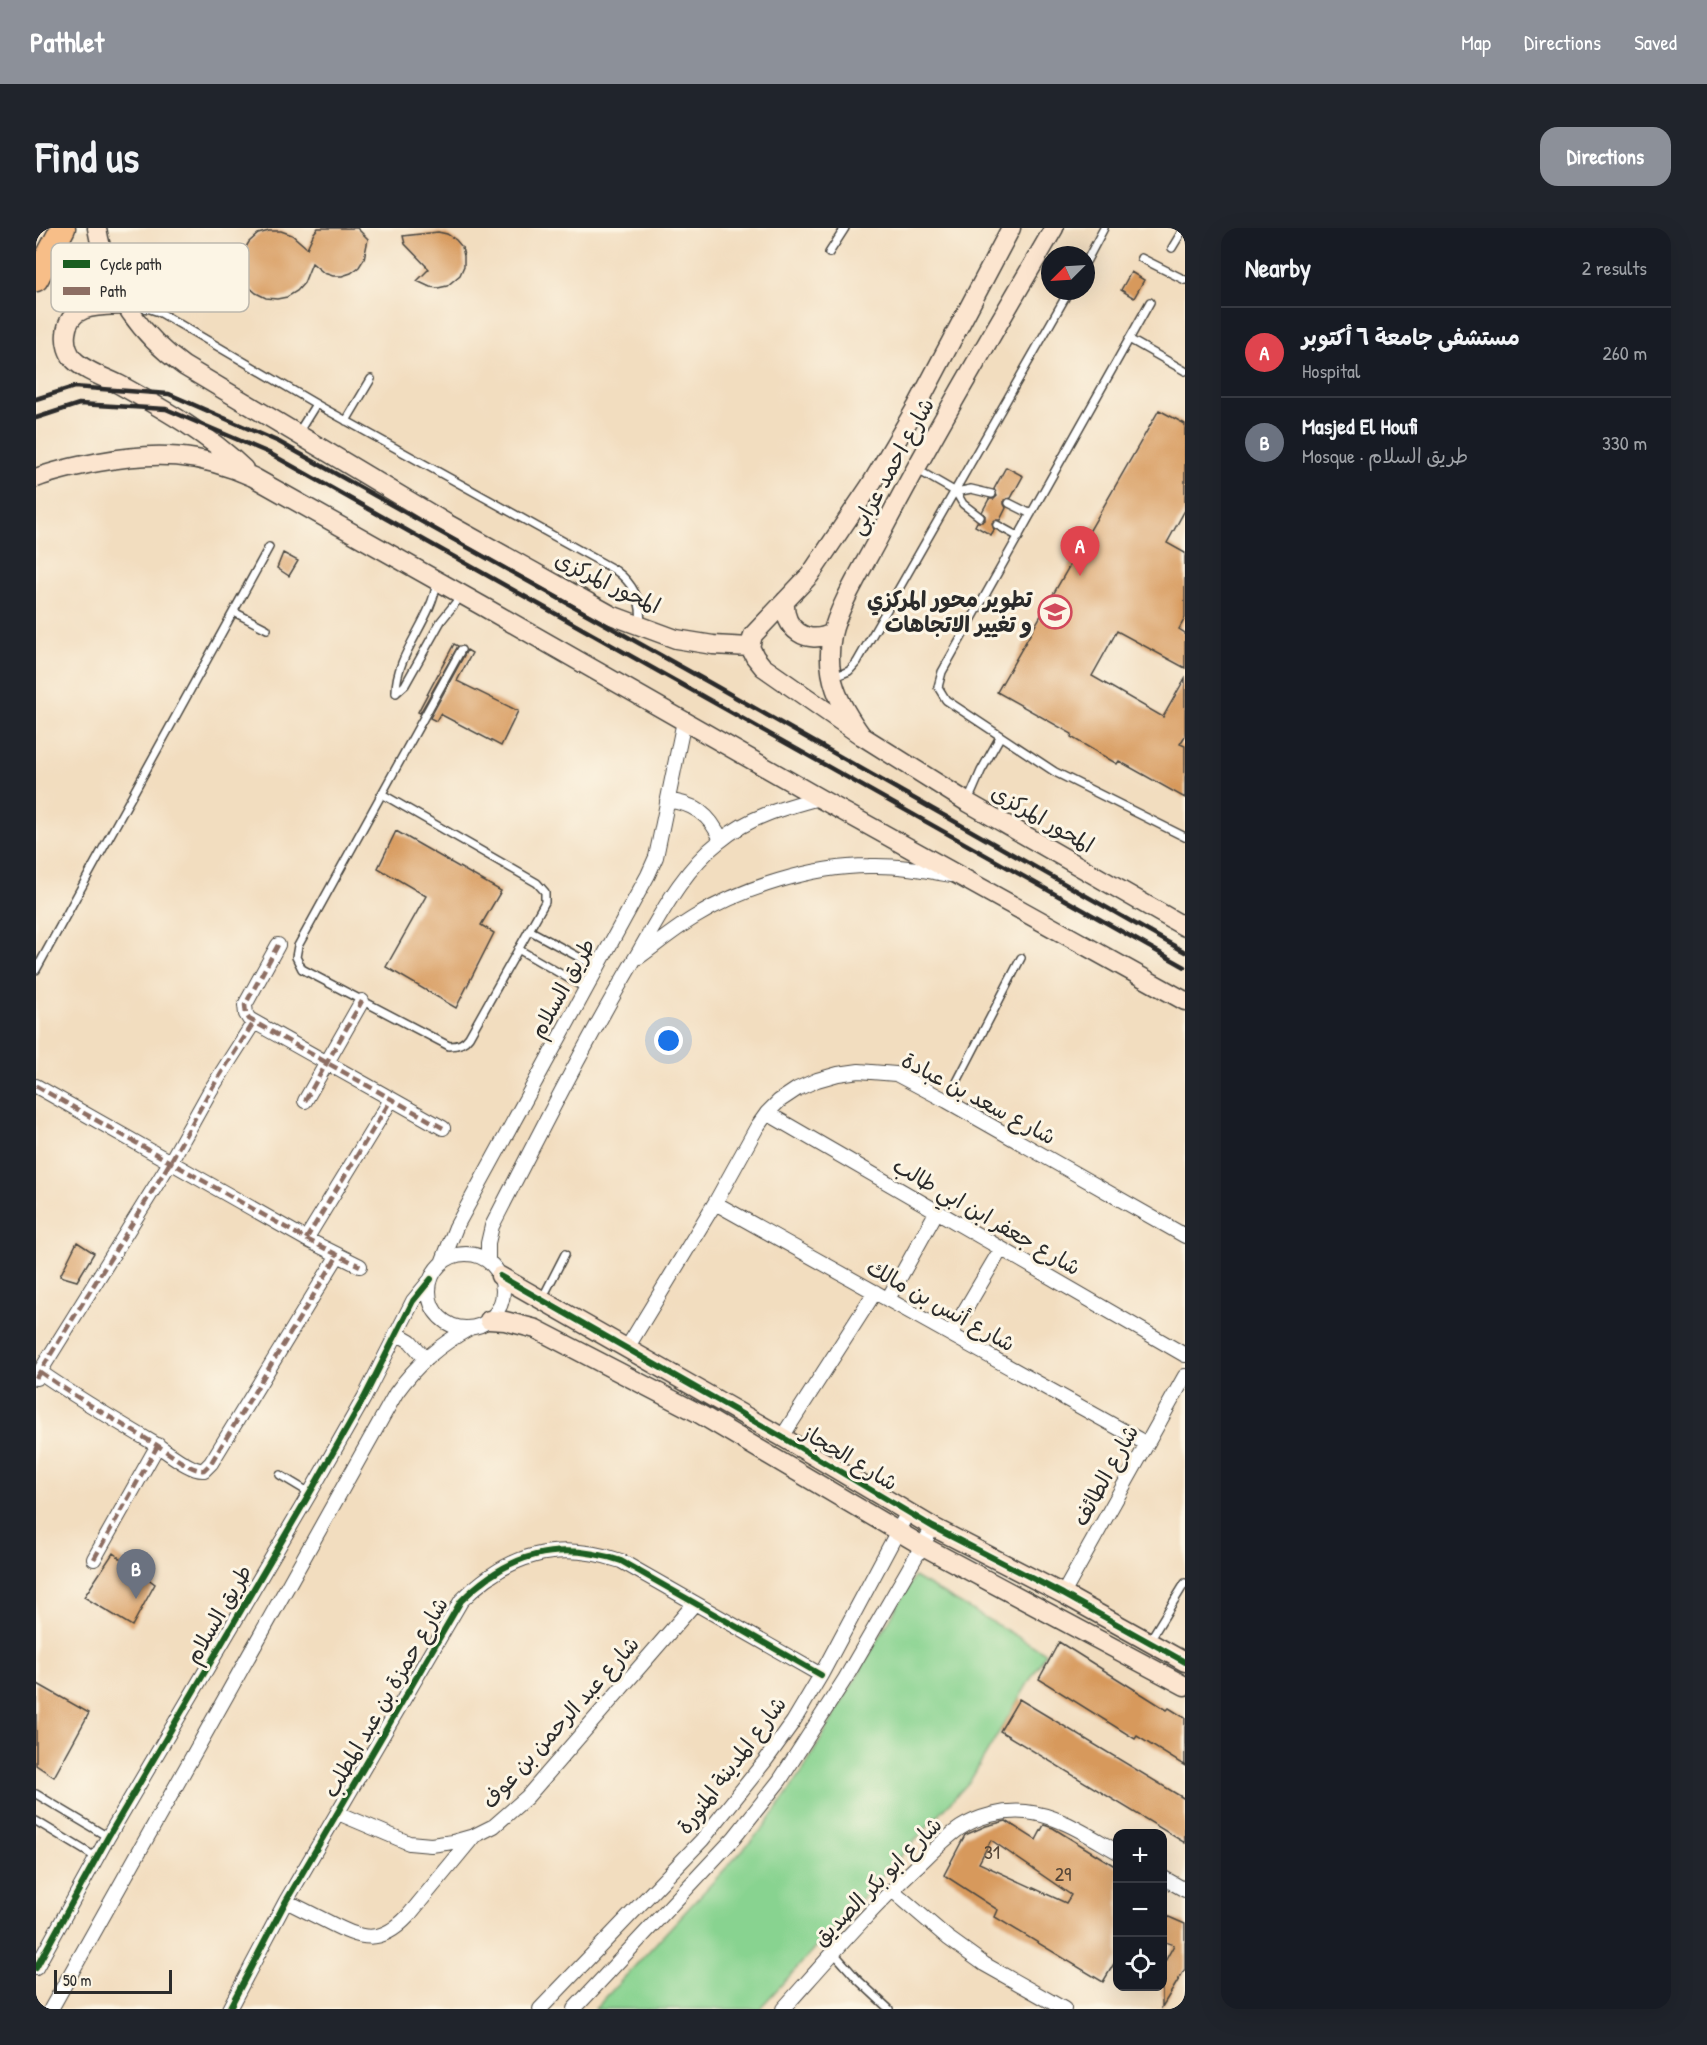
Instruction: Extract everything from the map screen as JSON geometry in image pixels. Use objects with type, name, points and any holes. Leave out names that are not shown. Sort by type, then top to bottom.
[{"type":"highway","points":[[55,243],[63,228]]},
{"type":"highway","points":[[36,279],[51,251]]},
{"type":"main road","name":"المحور المركزى","points":[[97,228],[101,243]]},
{"type":"main road","name":"شارع احمد عرابى","points":[[750,647],[753,635],[826,554],[894,446],[1011,228]]},
{"type":"main road","name":"شارع احمد عرابى","points":[[862,736],[837,698],[831,677],[832,633],[915,469],[1054,228]]},
{"type":"main road","points":[[79,312],[66,330],[65,340],[73,359],[196,430],[227,453],[253,477]]},
{"type":"main road","name":"المحور المركزى","points":[[129,312],[167,354],[184,366],[456,529],[611,615],[640,627],[694,643],[750,647],[754,657],[763,667],[862,736],[967,802],[1185,927]]},
{"type":"main road","points":[[36,478],[74,466],[121,457],[159,454],[207,460],[253,477],[819,798],[1185,1001]]},
{"type":"main road","points":[[785,602],[786,616],[798,633],[812,638],[832,633]]},
{"type":"main road","name":"شارع الحجاز","points":[[500,1276],[782,1437],[933,1527],[1063,1594],[1185,1662]]},
{"type":"main road","name":"شارع الحجاز","points":[[489,1320],[526,1326],[561,1341],[698,1413],[921,1545],[1185,1686]]},
{"type":"street","name":"طريق السلام","points":[[442,1263],[456,1227],[585,988],[642,888],[656,857],[684,721]]},
{"type":"street","points":[[488,1261],[488,1243],[492,1226],[590,1037],[632,962],[687,875],[721,840],[759,816],[819,798]]},
{"type":"street","points":[[668,801],[685,803],[701,811],[713,824],[721,840]]},
{"type":"street","points":[[632,962],[694,917],[734,898],[782,880],[839,868],[868,866],[914,868],[966,879]]},
{"type":"street","points":[[278,945],[245,1005],[246,1014],[254,1022],[326,1064],[443,1128]]},
{"type":"street","points":[[305,1101],[362,1001]]},
{"type":"street","points":[[254,1022],[38,1375],[158,1445],[197,1471],[207,1469],[338,1256]]},
{"type":"street","name":"شارع سعد بن عبادة","points":[[627,1348],[716,1203],[767,1113],[779,1101],[797,1089],[838,1074],[860,1071],[896,1074],[1185,1236]]},
{"type":"street","points":[[36,1086],[306,1239],[360,1266]]},
{"type":"street","points":[[306,1239],[391,1100]]},
{"type":"street","name":"شارع جعفر ابن ابي طالب","points":[[767,1113],[1185,1355]]},
{"type":"street","name":"شارع أنس بن مالك","points":[[716,1203],[1147,1443]]},
{"type":"street","points":[[888,1299],[937,1211]]},
{"type":"street","points":[[951,1334],[1001,1249]]},
{"type":"street","points":[[51,2009],[396,1392],[425,1359],[453,1337],[489,1320],[501,1305],[503,1296],[500,1276],[488,1261],[479,1256],[460,1254],[442,1263],[431,1279],[430,1300],[434,1310],[441,1318],[459,1328],[470,1328]]},
{"type":"street","name":"طريق السلام","points":[[36,1968],[108,1837],[310,1493],[413,1301],[431,1279]]},
{"type":"street","points":[[782,1437],[875,1292]]},
{"type":"street","points":[[396,1333],[416,1346],[425,1359]]},
{"type":"street","name":"شارع الطائف","points":[[1063,1594],[1185,1376]]},
{"type":"street","points":[[94,1559],[158,1445]]},
{"type":"street","name":"شارع المدينة المنورة","points":[[540,2009],[668,1878],[735,1801],[793,1722],[821,1675],[908,1512]]},
{"type":"street","name":"شارع المدينة المنورة","points":[[574,2009],[734,1838],[775,1787],[845,1679],[933,1527]]},
{"type":"street","name":"شارع حمزة بن عبد المطلب","points":[[229,2009],[286,1901],[461,1601],[476,1585],[494,1572],[514,1562],[545,1553],[578,1551],[600,1554],[621,1561],[821,1675]]},
{"type":"street","name":"شارع عبد الرحمن بن عوف","points":[[338,1813],[409,1843],[442,1843],[474,1836],[494,1826],[527,1797],[695,1603]]},
{"type":"street","name":"شارع ابو بكر الصديق","points":[[783,2009],[892,1890],[959,1829],[990,1815],[1007,1812],[1041,1815],[1064,1823],[1113,1849]]},
{"type":"street","points":[[286,1901],[353,1935],[368,1937],[384,1935],[397,1928],[408,1917],[474,1836]]},
{"type":"street","points":[[1167,1880],[1185,1890]]},
{"type":"street","points":[[892,1890],[948,1938],[984,1964],[1064,2009]]},
{"type":"lane","points":[[829,253],[845,228]]},
{"type":"lane","points":[[1094,246],[1104,228]]},
{"type":"lane","points":[[1172,248],[1184,228]]},
{"type":"lane","points":[[1141,258],[1185,280]]},
{"type":"lane","points":[[831,677],[844,674],[857,662],[1064,300]]},
{"type":"lane","points":[[1150,302],[938,681],[939,692],[946,700],[1000,736],[1075,783],[1185,837]]},
{"type":"lane","points":[[159,312],[346,421],[615,570],[634,591],[640,608],[640,627]]},
{"type":"lane","points":[[1129,339],[1185,371]]},
{"type":"lane","points":[[346,421],[371,379]]},
{"type":"lane","points":[[298,433],[316,404]]},
{"type":"lane","points":[[915,469],[956,492],[963,504],[980,517]]},
{"type":"lane","points":[[956,492],[971,489],[992,494]]},
{"type":"lane","points":[[1009,503],[1031,514]]},
{"type":"lane","points":[[997,525],[1019,537]]},
{"type":"lane","points":[[36,970],[269,548]]},
{"type":"lane","points":[[437,580],[429,611],[397,675],[396,693],[405,685],[441,621],[462,595]]},
{"type":"lane","points":[[234,612],[267,629]]},
{"type":"lane","points":[[382,794],[541,885],[545,892],[545,902],[469,1037],[461,1044],[449,1046],[302,969],[297,962],[296,952],[382,794],[461,650]]},
{"type":"lane","points":[[967,802],[1000,736]]},
{"type":"lane","points":[[529,930],[597,967]]},
{"type":"lane","points":[[518,949],[585,988]]},
{"type":"lane","points":[[947,1101],[1021,958]]},
{"type":"lane","points":[[541,1301],[565,1254]]},
{"type":"lane","points":[[280,1475],[310,1493]]},
{"type":"lane","points":[[1148,1642],[1185,1583]]},
{"type":"lane","points":[[36,1794],[108,1837]]},
{"type":"lane","points":[[36,1821],[97,1858]]},
{"type":"lane","points":[[834,1952],[858,1980],[889,2009]]},
{"type":"green space","points":[[914,1577],[1046,1653],[970,1781],[759,2009],[595,2009],[764,1827],[802,1772]]},
{"type":"building","points":[[318,228],[357,228],[368,239],[364,259],[359,267],[351,273],[333,276],[324,273],[312,263],[304,283],[297,291],[287,297],[277,299],[266,298],[249,287],[248,243],[258,234],[281,231],[292,235],[307,248]]},
{"type":"building","points":[[438,232],[447,234],[462,247],[464,266],[460,275],[447,286],[438,288],[417,281],[429,269],[405,244],[403,236]]},
{"type":"building","points":[[1131,272],[1144,280],[1134,298],[1121,290]]},
{"type":"building","points":[[1159,410],[1185,424],[1185,510],[1167,543],[1185,553],[1185,618],[1179,629],[1185,633],[1185,668],[1117,631],[1092,676],[1163,717],[1185,678],[1185,736],[1180,744],[1185,746],[1185,798],[1119,761],[1117,764],[1071,737],[1072,734],[997,692]]},
{"type":"building","points":[[1006,467],[1023,476],[1011,498],[1004,500],[1006,508],[1000,520],[992,523],[994,530],[991,535],[975,526],[977,522],[985,520],[982,512],[989,499],[997,496],[994,489]]},
{"type":"building","points":[[283,553],[298,561],[289,576],[277,568]]},
{"type":"building","points":[[454,644],[458,646],[420,713],[418,712]]},
{"type":"building","points":[[467,650],[472,653],[457,681],[518,711],[501,746],[440,714],[436,721],[430,718]]},
{"type":"building","points":[[396,831],[501,891],[481,925],[494,933],[456,1008],[386,967],[426,896],[378,868]]},
{"type":"building","points":[[77,1242],[94,1253],[77,1281],[60,1276]]},
{"type":"building","points":[[113,1553],[155,1584],[132,1626],[84,1597]]},
{"type":"building","points":[[1059,1642],[1167,1710],[1169,1708],[1185,1718],[1185,1766],[1137,1736],[1135,1739],[1039,1679]]},
{"type":"building","points":[[36,1683],[89,1713],[54,1777],[36,1765]]},
{"type":"building","points":[[1019,1699],[1185,1799],[1185,1843],[1167,1832],[1167,1829],[1162,1829],[1000,1731]]},
{"type":"building","points":[[1006,1821],[1036,1840],[1044,1825],[1053,1828],[1113,1865],[1113,1965],[1103,1982],[995,1917],[998,1910],[944,1875],[965,1835]],"holes":[[[991,1840],[1071,1895],[1066,1903],[979,1863]]]},
{"type":"building","points":[[1167,1916],[1185,1924],[1185,1969],[1162,2007],[1162,1991],[1167,1991],[1167,1958],[1174,1945],[1167,1943]]},
{"type":"railway","points":[[36,399],[74,387],[169,394],[279,442],[1185,952]]},
{"type":"railway","points":[[36,418],[79,404],[166,409],[269,453],[1185,967]]},
{"type":"marked path","points":[[278,945],[245,1005],[249,1019],[443,1128]]},
{"type":"marked path","points":[[305,1101],[362,1001]]},
{"type":"marked path","points":[[36,1378],[171,1161],[210,1091],[254,1022]]},
{"type":"marked path","points":[[36,1086],[306,1239],[360,1266]]},
{"type":"marked path","points":[[306,1239],[391,1100]]},
{"type":"marked path","points":[[40,1372],[186,1464],[204,1470],[211,1463],[338,1255]]},
{"type":"marked path","points":[[94,1559],[158,1445]]},
{"type":"cycle path","points":[[500,1276],[782,1437],[933,1527],[1063,1594],[1185,1662]]},
{"type":"cycle path","points":[[36,1968],[108,1837],[364,1398],[413,1301],[431,1279]]},
{"type":"cycle path","points":[[229,2009],[286,1901],[461,1601],[497,1572],[535,1555],[555,1552],[576,1552],[621,1561],[821,1675]]},
{"type":"place","name":"مستشفى جامعة ٦ أكتوبر","points":[[1080,576]]},
{"type":"place","name":"تطوير محور المركزي و تغيير الاتجاهات","points":[[1055,612]]},
{"type":"place","name":"Masjed El Houfi","points":[[136,1599]]}]
